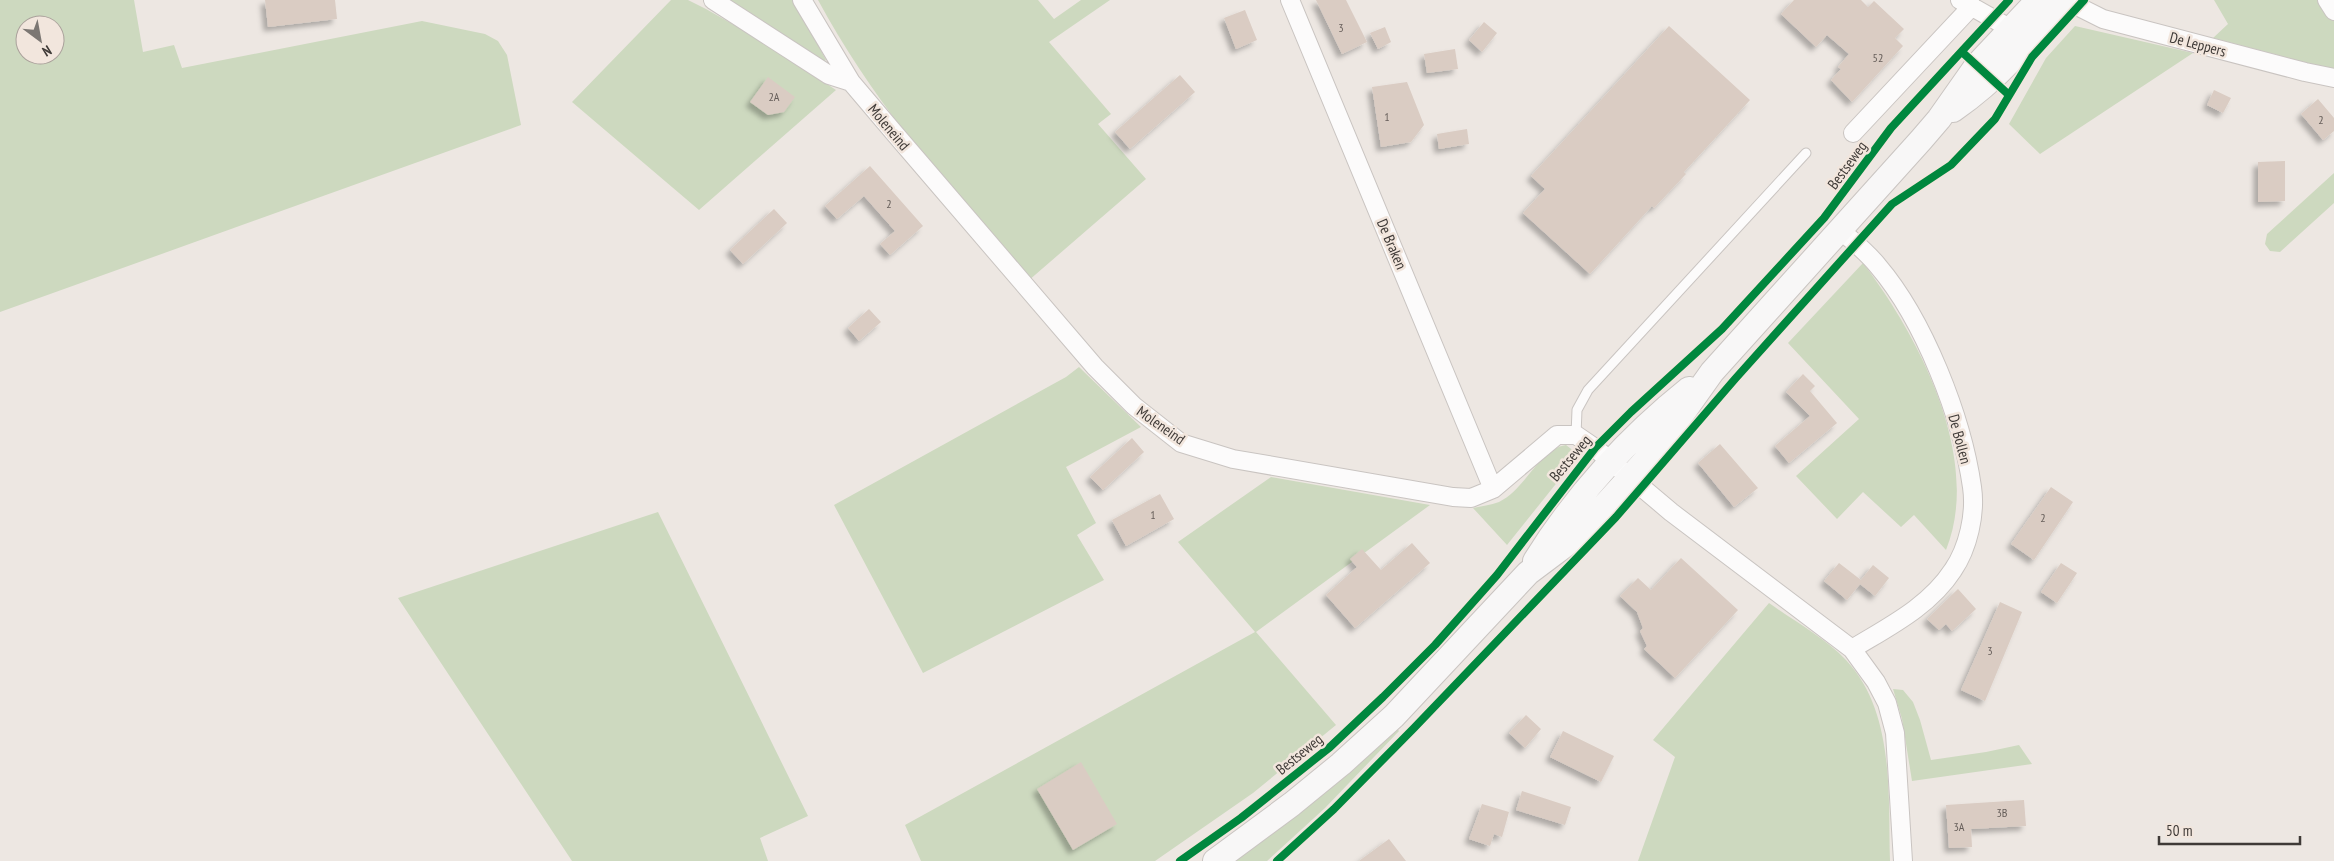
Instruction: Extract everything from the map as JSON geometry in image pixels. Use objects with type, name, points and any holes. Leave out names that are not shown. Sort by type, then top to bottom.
[{"type":"main road","points":[[1215,861],[1292,804],[1341,764],[1394,716],[1528,573],[1568,543],[1630,479],[1663,441],[1712,372],[1939,119],[1976,66],[2038,0]]},
{"type":"main road","points":[[1939,119],[1993,80],[2030,40],[2063,0]]},
{"type":"main road","points":[[1528,573],[1555,529],[1611,463],[1646,426],[1712,372]]},
{"type":"street","points":[[713,0],[829,75],[851,82]]},
{"type":"street","name":"Moleneind","points":[[802,0],[851,82],[1095,367],[1134,406],[1182,442],[1233,459],[1453,497],[1471,498],[1494,489],[1557,435],[1576,435]]},
{"type":"street","name":"De Braken","points":[[1290,0],[1494,489]]},
{"type":"street","name":"De Leppers","points":[[2063,0],[2103,19],[2334,78]]},
{"type":"street","points":[[2327,0],[2334,11]]},
{"type":"street","points":[[1966,3],[2030,40]]},
{"type":"street","name":"Bestseweg","points":[[1853,133],[1966,3]]},
{"type":"street","name":"De Bollen","points":[[1840,230],[1857,243],[1878,266],[1894,287],[1922,334],[1937,366],[1962,441],[1973,488],[1972,516],[1965,544],[1953,570],[1934,592],[1909,615],[1852,650]]},
{"type":"street","points":[[1576,435],[1630,479],[1852,650],[1876,682],[1887,703],[1895,733],[1903,861]]},
{"type":"lane","points":[[1576,435],[1577,410],[1588,390],[1806,153]]},
{"type":"green space","points":[[0,0],[134,0],[143,52],[174,45],[182,68],[422,21],[485,34],[498,41],[507,55],[521,125],[0,312]]},
{"type":"green space","points":[[671,0],[688,0],[706,9],[764,42],[836,90],[699,210],[572,102]]},
{"type":"green space","points":[[725,0],[794,0],[826,60],[824,61]]},
{"type":"green space","points":[[818,0],[1038,0],[1054,19],[1081,0],[1110,0],[1049,42],[1111,114],[1098,124],[1146,179],[1028,281],[943,180],[889,111],[840,38]]},
{"type":"green space","points":[[2214,0],[2322,0],[2334,19],[2334,70],[2213,38],[2228,24]]},
{"type":"green space","points":[[2075,26],[2193,53],[2040,154],[2009,124],[2046,58]]},
{"type":"green space","points":[[2334,173],[2334,203],[2280,252],[2270,251],[2265,244],[2267,234]]},
{"type":"green space","points":[[1863,263],[1884,292],[1904,325],[1923,361],[1939,399],[1950,438],[1956,476],[1955,514],[1946,550],[1914,515],[1901,527],[1863,492],[1837,519],[1796,476],[1859,419],[1788,343]]},
{"type":"green space","points":[[1079,367],[1141,427],[1066,467],[1096,523],[1077,535],[1104,580],[923,673],[834,505],[1066,377]]},
{"type":"green space","points":[[1566,445],[1579,455],[1507,545],[1473,508],[1499,502],[1509,496],[1540,461],[1556,448]]},
{"type":"green space","points":[[1271,477],[1430,505],[1256,632],[1336,725],[1253,793],[1155,861],[921,861],[905,825],[1255,632],[1178,542]]},
{"type":"green space","points":[[658,512],[808,816],[760,838],[768,861],[572,861],[398,598]]},
{"type":"green space","points":[[1769,603],[1838,652],[1862,681],[1873,704],[1881,729],[1886,755],[1890,861],[1638,861],[1675,757],[1653,740]]},
{"type":"green space","points":[[1893,689],[1903,690],[1913,702],[1931,760],[2019,745],[2032,764],[1912,781],[1902,719]]},
{"type":"green space","points":[[1394,725],[1399,731],[1325,808],[1267,861],[1231,861]]},
{"type":"building","points":[[265,0],[335,0],[337,19],[268,27]]},
{"type":"building","points":[[1316,0],[1346,0],[1367,42],[1342,54]]},
{"type":"building","points":[[1794,0],[1861,0],[1868,7],[1874,1],[1904,29],[1895,38],[1903,46],[1852,102],[1831,80],[1841,69],[1838,67],[1849,54],[1827,35],[1816,47],[1781,14]]},
{"type":"building","points":[[1245,10],[1257,40],[1236,49],[1224,18]]},
{"type":"building","points":[[1484,22],[1497,33],[1482,52],[1469,40]]},
{"type":"building","points":[[1669,26],[1750,100],[1684,172],[1686,174],[1654,208],[1652,206],[1590,274],[1523,213],[1545,189],[1531,176]]},
{"type":"building","points":[[1385,27],[1391,42],[1378,49],[1370,33]]},
{"type":"building","points":[[1455,49],[1458,69],[1427,73],[1424,54]]},
{"type":"building","points":[[1180,75],[1195,92],[1130,149],[1115,132]]},
{"type":"building","points":[[768,77],[795,97],[784,112],[768,115],[750,102]]},
{"type":"building","points":[[1407,82],[1424,125],[1411,142],[1381,147],[1372,87]]},
{"type":"building","points":[[2214,90],[2231,98],[2223,113],[2207,105]]},
{"type":"building","points":[[2318,99],[2334,118],[2334,131],[2323,140],[2301,114]]},
{"type":"building","points":[[1467,129],[1469,144],[1439,149],[1437,134]]},
{"type":"building","points":[[2285,161],[2285,201],[2258,202],[2258,162]]},
{"type":"building","points":[[870,166],[923,226],[890,255],[880,244],[895,231],[864,196],[837,219],[825,206]]},
{"type":"building","points":[[774,209],[787,223],[743,264],[730,250]]},
{"type":"building","points":[[869,309],[881,322],[859,341],[848,328]]},
{"type":"building","points":[[1803,374],[1815,386],[1810,391],[1837,423],[1789,463],[1775,446],[1810,416],[1786,392]]},
{"type":"building","points":[[1132,438],[1144,452],[1103,490],[1090,477]]},
{"type":"building","points":[[1720,444],[1758,488],[1734,507],[1698,463]]},
{"type":"building","points":[[2051,487],[2073,502],[2034,560],[2011,544]]},
{"type":"building","points":[[1160,494],[1174,519],[1126,546],[1112,520]]},
{"type":"building","points":[[1412,543],[1430,563],[1355,628],[1326,595],[1357,567],[1350,559],[1362,549],[1381,570]]},
{"type":"building","points":[[1681,558],[1738,610],[1675,678],[1644,649],[1647,646],[1640,631],[1643,628],[1637,612],[1620,596],[1638,578],[1651,590]]},
{"type":"building","points":[[1839,563],[1861,580],[1873,565],[1889,578],[1875,596],[1860,584],[1847,600],[1824,581]]},
{"type":"building","points":[[2061,563],[2077,573],[2057,603],[2041,592]]},
{"type":"building","points":[[1958,589],[1976,609],[1952,631],[1946,624],[1939,630],[1927,619]]},
{"type":"building","points":[[2000,602],[2022,612],[1985,701],[1961,690]]},
{"type":"building","points":[[1526,715],[1541,729],[1525,748],[1509,733]]},
{"type":"building","points":[[1563,731],[1614,756],[1601,782],[1550,757]]},
{"type":"building","points":[[1081,762],[1117,824],[1073,850],[1037,789]]},
{"type":"building","points":[[1522,791],[1571,807],[1565,825],[1516,810]]},
{"type":"building","points":[[2024,800],[2026,826],[1971,829],[1972,847],[1949,848],[1946,805]]},
{"type":"building","points":[[1482,804],[1509,812],[1502,837],[1494,834],[1490,846],[1469,839]]},
{"type":"building","points":[[1389,839],[1406,861],[1359,861]]},
{"type":"cycle path","points":[[1180,861],[1241,818],[1330,747],[1435,645],[1497,575],[1595,448],[1631,412],[1722,329],[1824,218],[1891,128],[2009,0]]},
{"type":"cycle path","points":[[1277,861],[1334,809],[1414,728],[1616,517],[1735,379],[1892,204],[1951,165],[1995,119],[2032,57],[2084,0]]},
{"type":"cycle path","points":[[1962,52],[2009,95]]}]
